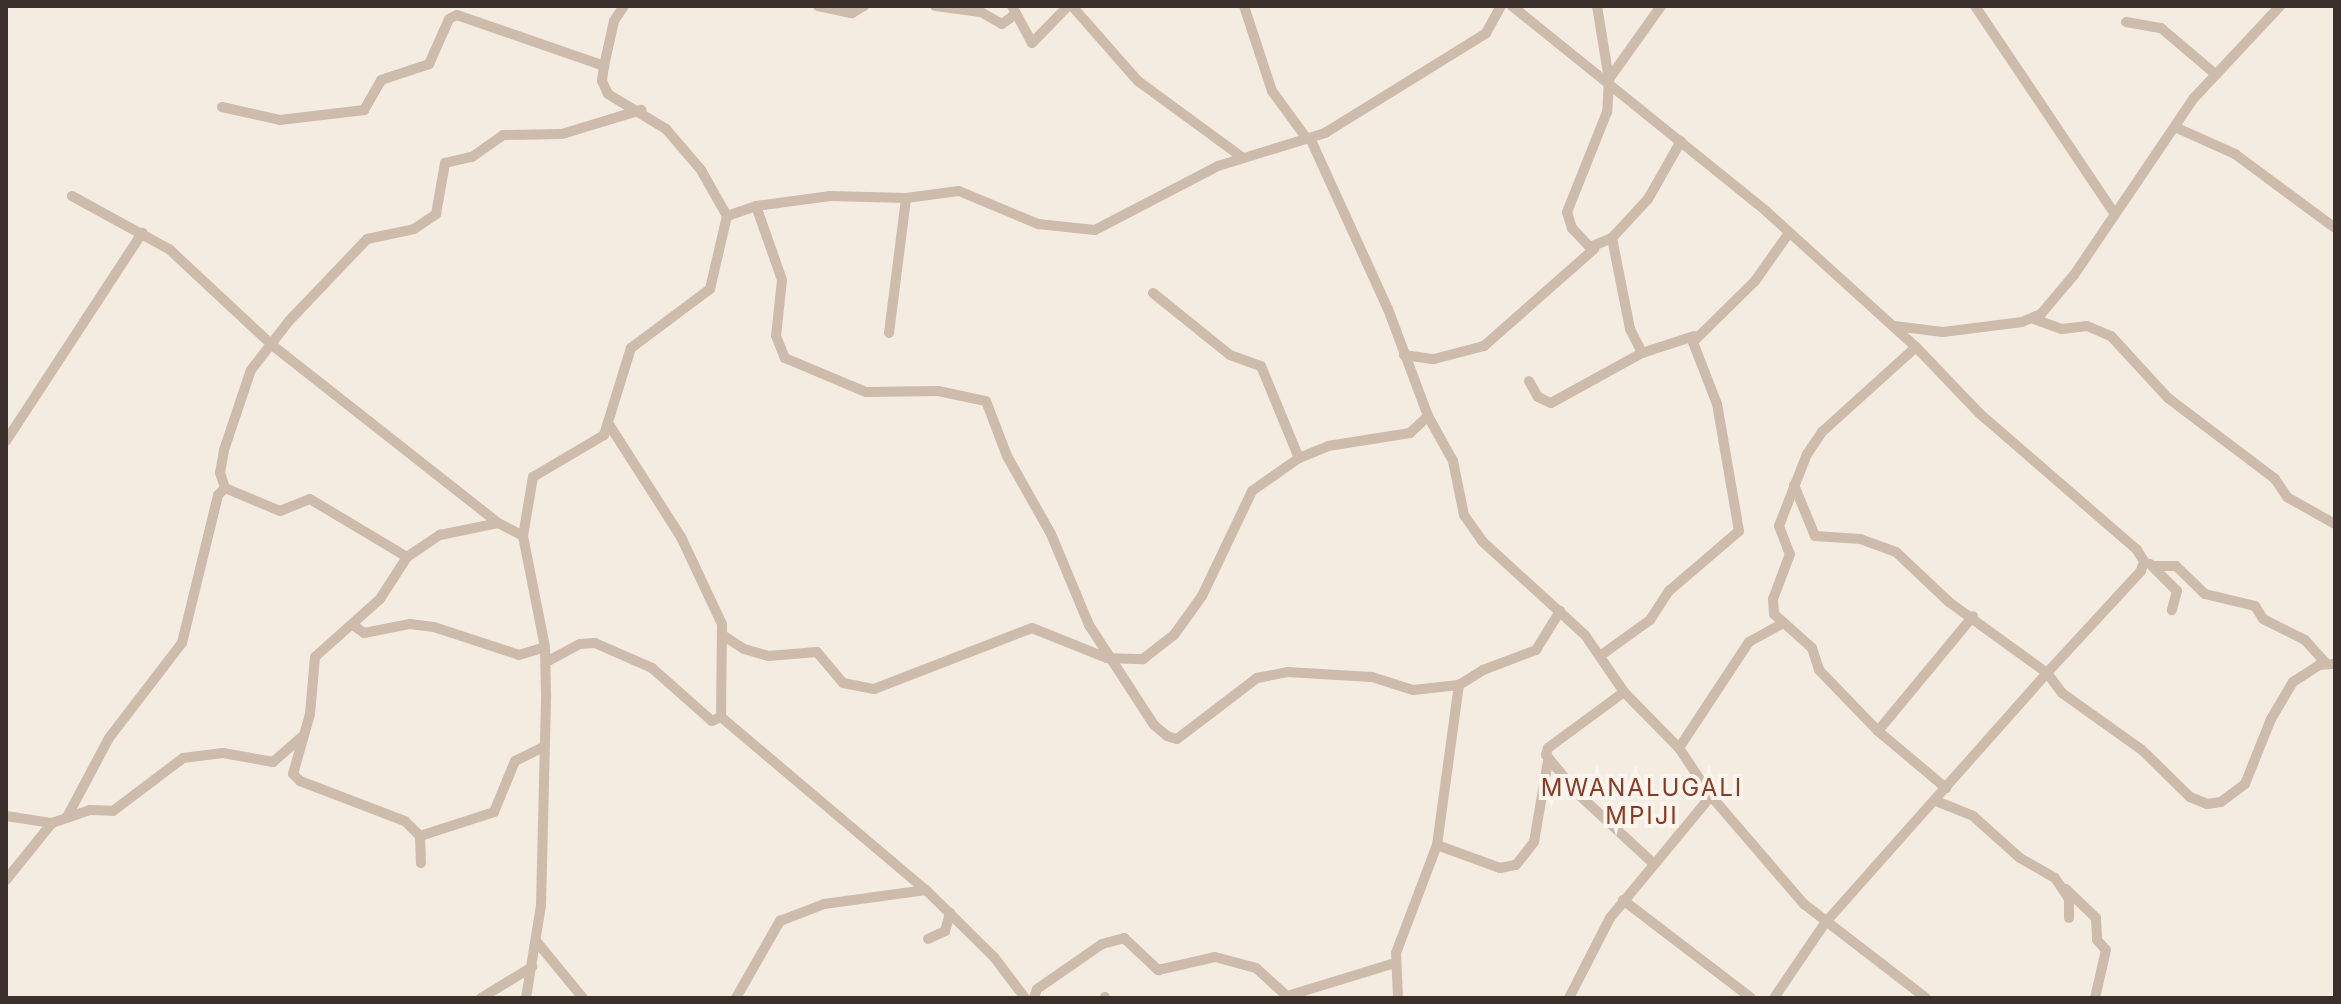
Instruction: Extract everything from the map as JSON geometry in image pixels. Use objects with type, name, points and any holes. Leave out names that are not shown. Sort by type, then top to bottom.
[{"type":"street","points":[[526,998],[536,941],[543,861],[542,748],[546,662],[523,536],[536,474],[586,449],[610,426],[631,348],[710,289],[727,216],[701,170],[666,129],[641,110],[608,94],[602,81],[604,66],[614,21],[624,6]]},
{"type":"street","points":[[818,6],[852,13],[864,6]]},
{"type":"street","points":[[942,7],[973,10],[1002,24],[1014,10],[1032,43],[1070,6],[1138,81],[1242,157]]},
{"type":"street","points":[[1244,6],[1272,91],[1308,139],[1428,416],[1453,461],[1464,515],[1506,566],[1560,611],[1600,656],[1624,692],[1679,748],[1711,796],[1825,923],[1926,998]]},
{"type":"street","points":[[727,216],[756,206],[830,196],[906,198],[959,191],[1038,224],[1095,230],[1242,157],[1308,139],[1481,36],[1501,6]]},
{"type":"street","points":[[1512,6],[1609,79],[1916,347],[1979,413],[2042,463],[2177,591],[2172,610]]},
{"type":"street","points":[[1594,249],[1572,228],[1567,212],[1607,112],[1609,79],[1597,6]]},
{"type":"street","points":[[1609,79],[1661,6]]},
{"type":"street","points":[[1975,6],[2114,213]]},
{"type":"street","points":[[2034,319],[2074,275],[2114,213],[2214,73],[2280,6]]},
{"type":"street","points":[[222,107],[280,120],[364,110],[381,80],[429,64],[449,19],[457,15],[604,66]]},
{"type":"street","points":[[2126,22],[2161,28],[2214,73]]},
{"type":"street","points":[[407,557],[310,499],[280,511],[225,488],[220,473],[231,419],[251,370],[367,239],[414,229],[436,214],[445,163],[472,157],[503,135],[562,134],[641,110]]},
{"type":"street","points":[[2177,128],[2235,154],[2335,228]]},
{"type":"street","points":[[1404,355],[1434,359],[1484,346],[1594,249],[1612,238],[1648,199],[1681,141]]},
{"type":"street","points":[[72,196],[142,233],[196,270],[272,345],[498,523],[523,536]]},
{"type":"street","points":[[889,333],[906,198]]},
{"type":"street","points":[[756,206],[782,280],[776,336],[785,358],[804,371],[866,392],[938,391],[986,401],[1007,456],[1051,534],[1107,658],[1154,725],[1177,739],[1257,678],[1272,675],[1339,674],[1413,690],[1459,685],[1483,670],[1536,650],[1560,611]]},
{"type":"street","points":[[6,441],[142,233]]},
{"type":"street","points":[[1529,381],[1538,397],[1551,403],[1642,353],[1694,336],[1755,281],[1789,233]]},
{"type":"street","points":[[1612,238],[1623,302],[1642,353]]},
{"type":"street","points":[[1153,293],[1230,355],[1261,366],[1299,458]]},
{"type":"street","points":[[1892,326],[1943,332],[2034,319],[2062,329],[2087,326],[2111,336],[2168,398],[2275,479],[2287,497],[2335,524]]},
{"type":"street","points":[[1600,656],[1650,620],[1669,591],[1739,531],[1717,404],[1694,336]]},
{"type":"street","points":[[1916,347],[1822,432],[1794,485],[1779,526],[1790,554],[1773,599],[1781,624],[1812,648],[1819,670],[1878,731],[1946,788]]},
{"type":"street","points":[[724,636],[744,649],[768,656],[817,652],[843,683],[862,688],[886,687],[1032,628],[1107,658],[1143,659],[1174,635],[1212,579],[1252,491],[1299,458],[1343,443],[1410,433],[1428,416]]},
{"type":"street","points":[[610,426],[681,537],[724,636],[721,717]]},
{"type":"street","points":[[1794,485],[1815,536],[1861,539],[1896,552],[1931,588],[2047,673],[2062,693],[2142,750],[2190,797],[2207,804],[2229,799],[2245,784],[2271,719],[2293,682],[2330,664],[2305,640],[2263,619],[2255,606],[2205,594],[2176,566],[2149,563]]},
{"type":"street","points":[[67,817],[109,738],[182,643],[218,495],[225,488]]},
{"type":"street","points":[[420,836],[393,815],[295,779],[306,734],[315,657],[380,599],[407,557],[440,535],[498,523]]},
{"type":"street","points":[[1774,998],[1825,923],[2149,563]]},
{"type":"street","points":[[1878,731],[1973,616]]},
{"type":"street","points":[[353,625],[364,633],[410,624],[434,627],[519,655],[545,647]]},
{"type":"street","points":[[1679,748],[1749,642],[1781,624]]},
{"type":"street","points":[[546,662],[580,644],[595,643],[652,668],[712,721],[721,717]]},
{"type":"street","points":[[1398,998],[1395,963],[1437,845],[1459,685]]},
{"type":"street","points":[[1437,845],[1500,868],[1516,865],[1534,842],[1548,748],[1624,692]]},
{"type":"street","points":[[721,717],[926,890],[1025,998]]},
{"type":"street","points":[[6,880],[52,823],[67,817],[123,807],[183,758],[223,753],[273,762],[306,734]]},
{"type":"street","points":[[420,836],[494,812],[515,761],[542,748]]},
{"type":"street","points":[[1548,761],[1654,864]]},
{"type":"street","points":[[1569,998],[1623,900],[1711,796]]},
{"type":"street","points":[[1936,801],[1986,825],[2020,858],[2088,906],[2097,922],[2097,940],[2106,950],[2095,998]]},
{"type":"street","points":[[6,816],[52,823]]},
{"type":"street","points":[[420,836],[421,863]]},
{"type":"street","points":[[2065,888],[2069,918]]},
{"type":"street","points":[[736,998],[780,921],[824,904],[926,890]]},
{"type":"street","points":[[1623,900],[1751,998]]},
{"type":"street","points":[[928,939],[945,931],[950,913]]},
{"type":"street","points":[[1034,998],[1037,989],[1102,944],[1124,938],[1158,970],[1215,957],[1256,968],[1285,997],[1395,963]]},
{"type":"street","points":[[536,941],[583,998]]},
{"type":"street","points":[[481,998],[532,967]]},
{"type":"district","name":"MWANALUGALI MPIJI","points":[[1642,802]]}]
